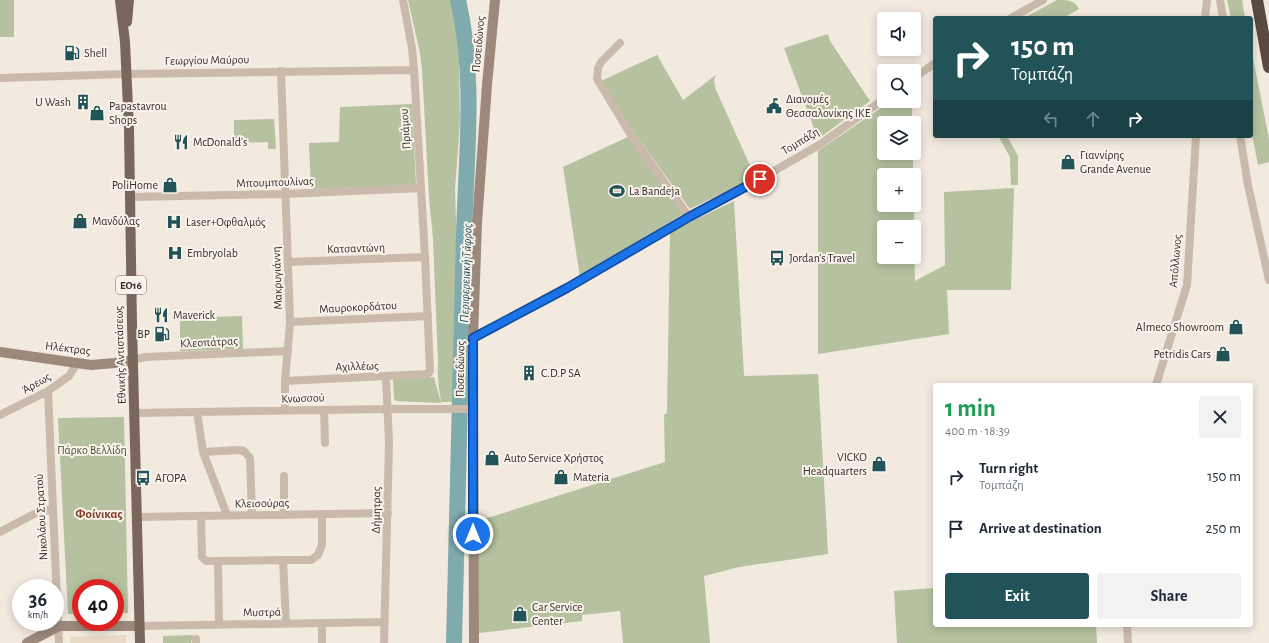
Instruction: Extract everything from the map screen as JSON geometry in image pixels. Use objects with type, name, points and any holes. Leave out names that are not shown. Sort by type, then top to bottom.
[{"type":"highway","points":[[1257,0],[1269,68]]},
{"type":"main road","name":"Εθνικής Αντιστάσεως","points":[[120,0],[127,74],[140,643]]},
{"type":"main road","name":"Εθνικής Αντιστάσεως","points":[[125,42],[130,0]]},
{"type":"street","name":"Πριάμου","points":[[402,0],[412,48],[414,70],[428,316],[429,372]]},
{"type":"street","name":"Ποσειδώνος","points":[[474,643],[470,409],[477,223],[495,0]]},
{"type":"street","points":[[1015,16],[1043,0]]},
{"type":"street","points":[[1205,16],[1207,0]]},
{"type":"street","points":[[1220,0],[1223,16]]},
{"type":"street","points":[[620,43],[601,62],[598,68],[597,79],[631,136],[689,217]]},
{"type":"street","points":[[921,73],[933,64]]},
{"type":"street","name":"Γεωργίου Μαύρου","points":[[0,78],[281,71],[414,70]]},
{"type":"street","name":"Μακρυγιάννη","points":[[281,71],[290,322],[285,381],[285,411]]},
{"type":"street","name":"Τομπάζη","points":[[473,338],[567,288],[689,217],[760,179],[819,144],[877,104]]},
{"type":"street","name":"Απόλλωνος","points":[[1157,383],[1187,285],[1196,138]]},
{"type":"street","points":[[1240,138],[1248,185],[1269,280]]},
{"type":"street","name":"Μπουμπουλίνας","points":[[129,197],[285,194],[421,188]]},
{"type":"street","name":"Κατσαντώνη","points":[[288,262],[425,257]]},
{"type":"street","name":"Μαυροκορδάτου","points":[[290,322],[428,316]]},
{"type":"street","name":"Κλεοπάτρας","points":[[133,360],[145,357],[288,351]]},
{"type":"street","name":"Ηλέκτρας","points":[[0,352],[99,365],[133,360]]},
{"type":"street","name":"Άρεως","points":[[0,416],[48,391],[69,376],[77,363]]},
{"type":"street","name":"Αχιλλέως","points":[[285,381],[386,377],[426,374],[429,372]]},
{"type":"street","name":"Δήμητρας","points":[[384,643],[389,443],[386,377]]},
{"type":"street","name":"Νικολάου Στρατού","points":[[48,391],[56,579]]},
{"type":"street","name":"Κνωσσού","points":[[134,413],[439,408],[470,409]]},
{"type":"street","points":[[324,410],[325,443]]},
{"type":"street","points":[[197,412],[203,452],[226,515]]},
{"type":"street","points":[[203,452],[239,450],[244,452],[250,458],[252,515]]},
{"type":"street","points":[[284,476],[284,515]]},
{"type":"street","points":[[0,532],[36,513],[52,509]]},
{"type":"street","name":"Κλεισούρας","points":[[137,517],[388,513]]},
{"type":"street","points":[[201,516],[202,552],[203,559],[206,561],[311,560],[318,555],[322,545],[322,514]]},
{"type":"street","points":[[283,560],[286,624]]},
{"type":"street","points":[[218,561],[220,624]]},
{"type":"street","name":"Μυστρά","points":[[139,626],[385,622]]},
{"type":"street","points":[[322,623],[322,643]]},
{"type":"street","points":[[64,626],[139,626]]},
{"type":"street","points":[[1127,627],[1128,643]]},
{"type":"street","points":[[27,643],[50,631]]},
{"type":"street","name":"Νικολάου Στρατού","points":[[59,631],[59,643]]},
{"type":"green space","points":[[0,0],[14,0],[14,37],[0,37]]},
{"type":"green space","points":[[408,0],[451,0],[455,19],[459,57],[460,121],[455,189],[458,285],[455,402],[441,402],[439,387],[433,238],[429,198],[422,69],[420,53]]},
{"type":"green space","points":[[1057,0],[1071,1],[1079,9],[1067,16],[1028,16]]},
{"type":"green space","points":[[1227,0],[1242,0],[1245,16],[1231,16]]},
{"type":"green space","points":[[828,34],[830,41],[870,101],[818,139],[784,48]]},
{"type":"green space","points":[[657,55],[683,100],[716,75],[714,81],[716,90],[753,172],[749,180],[690,209],[632,130],[601,81]]},
{"type":"green space","points":[[1253,58],[1269,139],[1269,162],[1258,165],[1253,138]]},
{"type":"green space","points":[[412,104],[416,185],[311,189],[309,143],[339,142],[340,107]]},
{"type":"green space","points":[[881,108],[912,108],[912,116],[877,116],[877,160],[913,160],[913,168],[877,168],[877,212],[914,212],[914,220],[877,220],[877,264],[915,264],[915,281],[945,265],[944,192],[1014,188],[1011,290],[947,290],[949,334],[818,354],[818,151]]},
{"type":"green space","points":[[274,119],[276,149],[268,149],[268,142],[234,143],[234,120]]},
{"type":"green space","name":"La Bandeja","points":[[628,137],[683,214],[580,277],[563,167]]},
{"type":"green space","points":[[999,138],[1008,138],[1018,156],[1018,185],[1011,185],[1010,157]]},
{"type":"green space","points":[[734,201],[744,376],[818,374],[828,554],[739,567],[704,576],[710,643],[623,643],[620,611],[582,615],[582,621],[479,633],[478,521],[665,462],[664,415],[667,413],[670,232]]},
{"type":"green space","points":[[242,316],[243,349],[180,351],[180,318]]},
{"type":"green space","points":[[434,377],[441,403],[396,401],[394,399],[393,379]]},
{"type":"green space","name":"Πάρκο Βελλίδη","points":[[124,417],[128,613],[124,613],[124,579],[72,579],[72,614],[68,614],[58,418]]},
{"type":"green space","points":[[933,588],[933,627],[1096,627],[1097,643],[897,643],[894,591]]},
{"type":"green space","points":[[193,635],[191,643],[163,643],[163,636]]},
{"type":"shaded area","points":[[126,635],[126,643],[70,643],[70,637]]},
{"type":"waterway","name":"Περιφερειακή Τάφρος","points":[[454,643],[464,235],[468,147],[467,58],[464,29],[458,0]]},
{"type":"place","name":"Shell","points":[[72,53]]},
{"type":"place","name":"U Wash","points":[[83,102]]},
{"type":"place","name":"Διανομές Θεσσαλονίκης ΙΚΕ","points":[[774,106]]},
{"type":"place","name":"Papastavrou Shops","points":[[97,113]]},
{"type":"place","name":"McDonald's","points":[[181,142]]},
{"type":"place","name":"Γιαννίρης Grande Avenue","points":[[1068,162]]},
{"type":"place","name":"PoliHome","points":[[170,185]]},
{"type":"place","name":"La Bandeja","points":[[617,191]]},
{"type":"place","name":"Μανδύλας","points":[[80,221]]},
{"type":"place","name":"Laser+Οφθαλμός","points":[[174,222]]},
{"type":"place","name":"Embryolab","points":[[175,253]]},
{"type":"place","name":"Jordan's Travel","points":[[777,258]]},
{"type":"place","name":"Maverick","points":[[161,315]]},
{"type":"place","name":"Almeco Showroom","points":[[1236,327]]},
{"type":"place","name":"BP","points":[[162,334]]},
{"type":"place","name":"Petridis Cars","points":[[1223,354]]},
{"type":"place","name":"C.D.P SA","points":[[529,373]]},
{"type":"place","name":"Auto Service Χρήστος","points":[[492,458]]},
{"type":"place","name":"VICKO Headquarters","points":[[879,464]]},
{"type":"place","name":"Materia","points":[[561,477]]},
{"type":"place","name":"ΑΓΟΡΑ","points":[[143,478]]},
{"type":"place","name":"Car Service Center","points":[[520,614]]},
{"type":"district","name":"Φοίνικας","points":[[99,513]]},
{"type":"route","points":[[473,534],[473,338],[567,288],[689,217],[760,179]]}]
